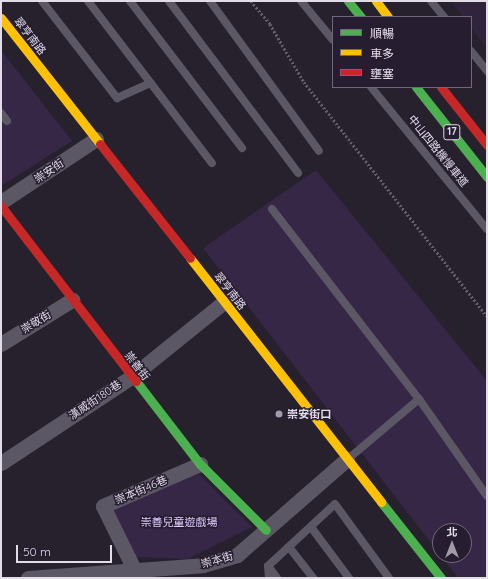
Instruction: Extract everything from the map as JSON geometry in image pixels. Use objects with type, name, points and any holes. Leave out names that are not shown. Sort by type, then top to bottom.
[{"type":"street","points":[[348,1],[360,16]]},
{"type":"street","points":[[376,1],[387,16]]},
{"type":"street","name":"翠亨南路","points":[[1,18],[441,578]]},
{"type":"street","name":"17","points":[[417,88],[487,177]]},
{"type":"street","name":"17","points":[[442,88],[487,145]]},
{"type":"street","name":"崇安街","points":[[1,202],[96,139]]},
{"type":"street","name":"崇善街","points":[[1,206],[131,377],[200,464],[266,530]]},
{"type":"street","name":"崇敬街","points":[[1,344],[72,300]]},
{"type":"street","name":"漢威街180巷","points":[[1,463],[131,377],[224,302]]},
{"type":"street","name":"崇本街","points":[[28,578],[119,574],[134,569],[188,572],[203,565],[237,555],[347,459]]},
{"type":"street","name":"崇本街46巷","points":[[134,569],[103,506],[200,464]]},
{"type":"lane","points":[[42,1],[117,98],[151,83]]},
{"type":"lane","points":[[88,1],[212,163]]},
{"type":"lane","points":[[130,1],[242,148]]},
{"type":"lane","points":[[168,1],[298,173]]},
{"type":"lane","points":[[210,1],[319,151]]},
{"type":"lane","points":[[301,1],[332,39]]},
{"type":"lane","points":[[431,1],[443,16]]},
{"type":"lane","points":[[472,52],[487,71]]},
{"type":"lane","name":"中山四路機慢車道","points":[[372,88],[487,229]]},
{"type":"lane","points":[[1,113],[7,121]]},
{"type":"lane","points":[[272,209],[419,399],[487,496]]},
{"type":"lane","points":[[347,459],[419,399]]},
{"type":"lane","points":[[268,566],[335,504],[389,578]]},
{"type":"lane","points":[[311,527],[349,578]]},
{"type":"lane","points":[[289,546],[313,578]]},
{"type":"lane","points":[[268,566],[269,578]]},
{"type":"lane","points":[[268,566],[277,578]]},
{"type":"path","points":[[251,1],[270,24],[304,82],[487,316]]},
{"type":"shaded area","points":[[450,1],[487,1],[487,48],[472,29],[472,16],[462,16]]},
{"type":"green space","points":[[1,50],[72,141],[1,186]]},
{"type":"green space","points":[[316,170],[487,381],[487,578],[458,578],[446,563],[472,563],[472,523],[432,523],[432,545],[203,248]]},
{"type":"green space","name":"崇善兒童遊戲場","points":[[199,474],[252,527],[188,559],[134,557],[110,508]]},
{"type":"traffic: fast","points":[[348,1],[360,16]]},
{"type":"traffic: fast","points":[[417,88],[487,177]]},
{"type":"traffic: fast","points":[[136,381],[200,464],[266,530]]},
{"type":"traffic: fast","points":[[381,502],[441,578]]},
{"type":"traffic: slow","points":[[376,1],[387,16]]},
{"type":"traffic: slow","points":[[1,18],[100,144]]},
{"type":"traffic: slow","points":[[190,258],[381,502]]},
{"type":"traffic: jam","points":[[442,88],[487,145]]},
{"type":"traffic: jam","points":[[100,144],[190,258]]},
{"type":"traffic: jam","points":[[1,206],[136,381]]},
{"type":"place","name":"崇安街口","points":[[279,414]]}]
